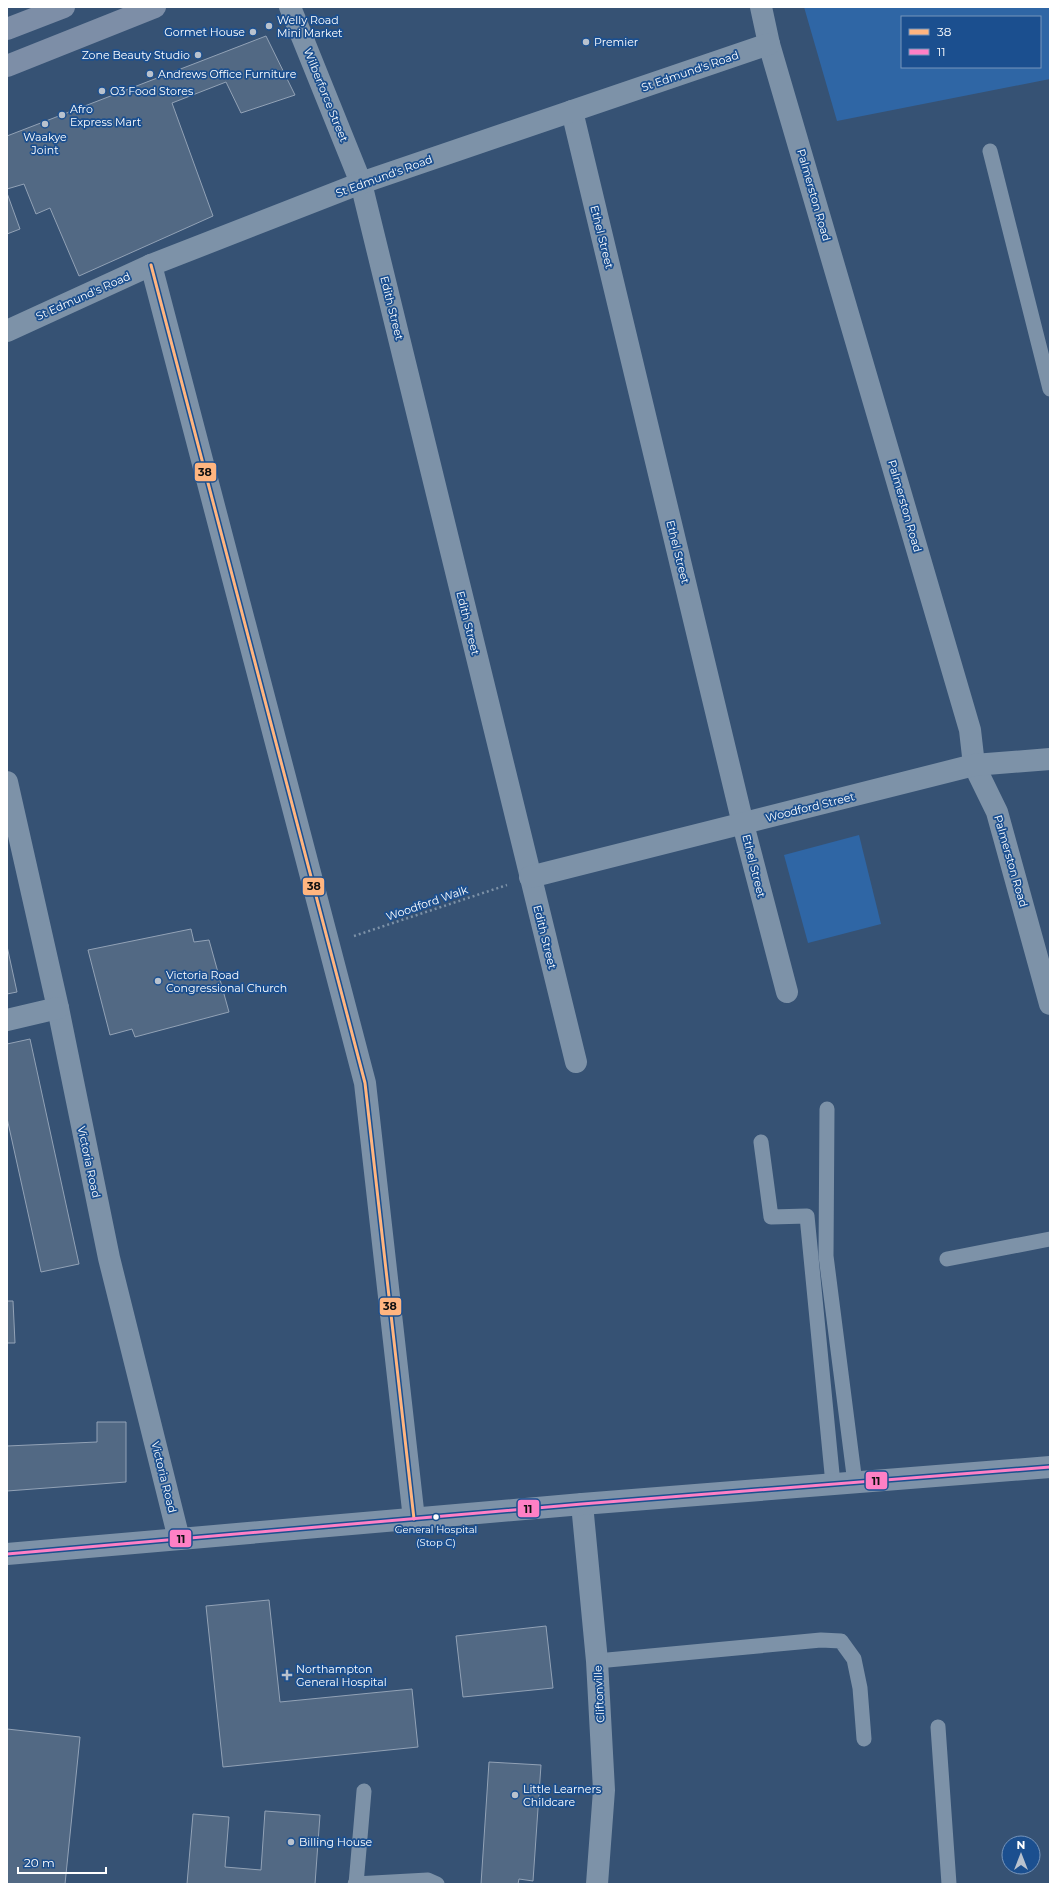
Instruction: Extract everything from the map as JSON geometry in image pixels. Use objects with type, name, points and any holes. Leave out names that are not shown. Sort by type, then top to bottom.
[{"type":"main road","points":[[7,29],[64,7]]},
{"type":"main road","points":[[7,66],[155,7]]},
{"type":"street","name":"Wilberforce Street","points":[[290,7],[361,183]]},
{"type":"street","name":"Palmerston Road","points":[[761,7],[769,44],[970,730],[974,765],[997,812],[1050,1004]]},
{"type":"street","name":"St Edmund's Road","points":[[7,331],[151,265],[361,183],[769,44]]},
{"type":"street","name":"Ethel Street","points":[[572,111],[743,824],[787,992]]},
{"type":"street","name":"Edith Street","points":[[361,183],[576,1062]]},
{"type":"street","points":[[151,265],[365,1083],[414,1519]]},
{"type":"street","name":"Woodford Street","points":[[530,877],[974,765],[1050,759]]},
{"type":"street","name":"Victoria Road","points":[[7,782],[10,805],[58,1008],[109,1258],[179,1539]]},
{"type":"street","points":[[7,1020],[58,1008]]},
{"type":"street","points":[[7,1554],[582,1504],[1050,1467]]},
{"type":"street","name":"Cliftonville","points":[[582,1504],[597,1661],[604,1790],[598,1884]]},
{"type":"lane","points":[[990,151],[1050,389]]},
{"type":"lane","points":[[827,1109],[826,1256],[855,1482]]},
{"type":"lane","points":[[761,1142],[771,1217],[807,1216],[832,1484]]},
{"type":"lane","points":[[947,1259],[1050,1239]]},
{"type":"lane","points":[[597,1661],[821,1640],[841,1641],[854,1659],[860,1688],[864,1739]]},
{"type":"lane","points":[[938,1726],[949,1884]]},
{"type":"lane","points":[[364,1792],[355,1884],[428,1880],[437,1884]]},
{"type":"path","name":"Woodford Walk","points":[[329,944],[530,877]]},
{"type":"shaded area","points":[[804,7],[1049,7],[1050,79],[837,121]]},
{"type":"shaded area","points":[[859,835],[881,924],[808,943],[784,855]]},
{"type":"building","points":[[266,36],[295,95],[241,113],[226,82],[172,103],[213,216],[79,276],[50,208],[36,214],[24,184],[7,189],[7,136]]},
{"type":"building","points":[[7,193],[20,229],[7,234]]},
{"type":"building","name":"Victoria Road Congressional Church","points":[[191,929],[194,942],[209,940],[229,1012],[135,1037],[132,1029],[110,1035],[88,950]]},
{"type":"building","points":[[7,946],[17,992],[7,994]]},
{"type":"building","points":[[30,1039],[79,1264],[41,1272],[7,1118],[7,1044]]},
{"type":"building","points":[[7,1301],[13,1301],[15,1343],[7,1343]]},
{"type":"building","points":[[97,1422],[126,1422],[126,1482],[7,1491],[7,1446],[97,1442]]},
{"type":"building","points":[[269,1600],[280,1702],[412,1689],[418,1747],[223,1767],[206,1606]]},
{"type":"building","points":[[546,1626],[553,1688],[463,1697],[456,1636]]},
{"type":"building","points":[[7,1729],[80,1737],[65,1884],[7,1884]]},
{"type":"building","points":[[489,1762],[541,1765],[533,1881],[519,1879],[518,1884],[481,1884]]},
{"type":"building","name":"Billing House","points":[[265,1811],[320,1815],[315,1884],[187,1884],[193,1814],[229,1817],[225,1867],[261,1870]]},
{"type":"transit line","name":"38","points":[[151,265],[365,1083],[414,1519]]},
{"type":"transit line","name":"11","points":[[7,1554],[582,1504],[1050,1467]]},
{"type":"place","name":"Welly Road Mini Market","points":[[269,26]]},
{"type":"place","name":"Gormet House","points":[[253,32]]},
{"type":"place","name":"Premier","points":[[586,42]]},
{"type":"place","name":"Zone Beauty Studio","points":[[198,55]]},
{"type":"place","name":"Andrews Office Furniture","points":[[150,74]]},
{"type":"place","name":"O3 Food Stores","points":[[102,91]]},
{"type":"place","name":"Afro Express Mart","points":[[62,115]]},
{"type":"place","name":"Waakye Joint","points":[[45,124]]},
{"type":"place","name":"Victoria Road Congressional Church","points":[[158,981]]},
{"type":"place","name":"General Hospital (Stop C)","points":[[436,1517]]},
{"type":"place","name":"Northampton General Hospital","points":[[287,1675]]},
{"type":"place","name":"Little Learners Childcare","points":[[515,1795]]},
{"type":"place","name":"Billing House","points":[[291,1842]]}]
